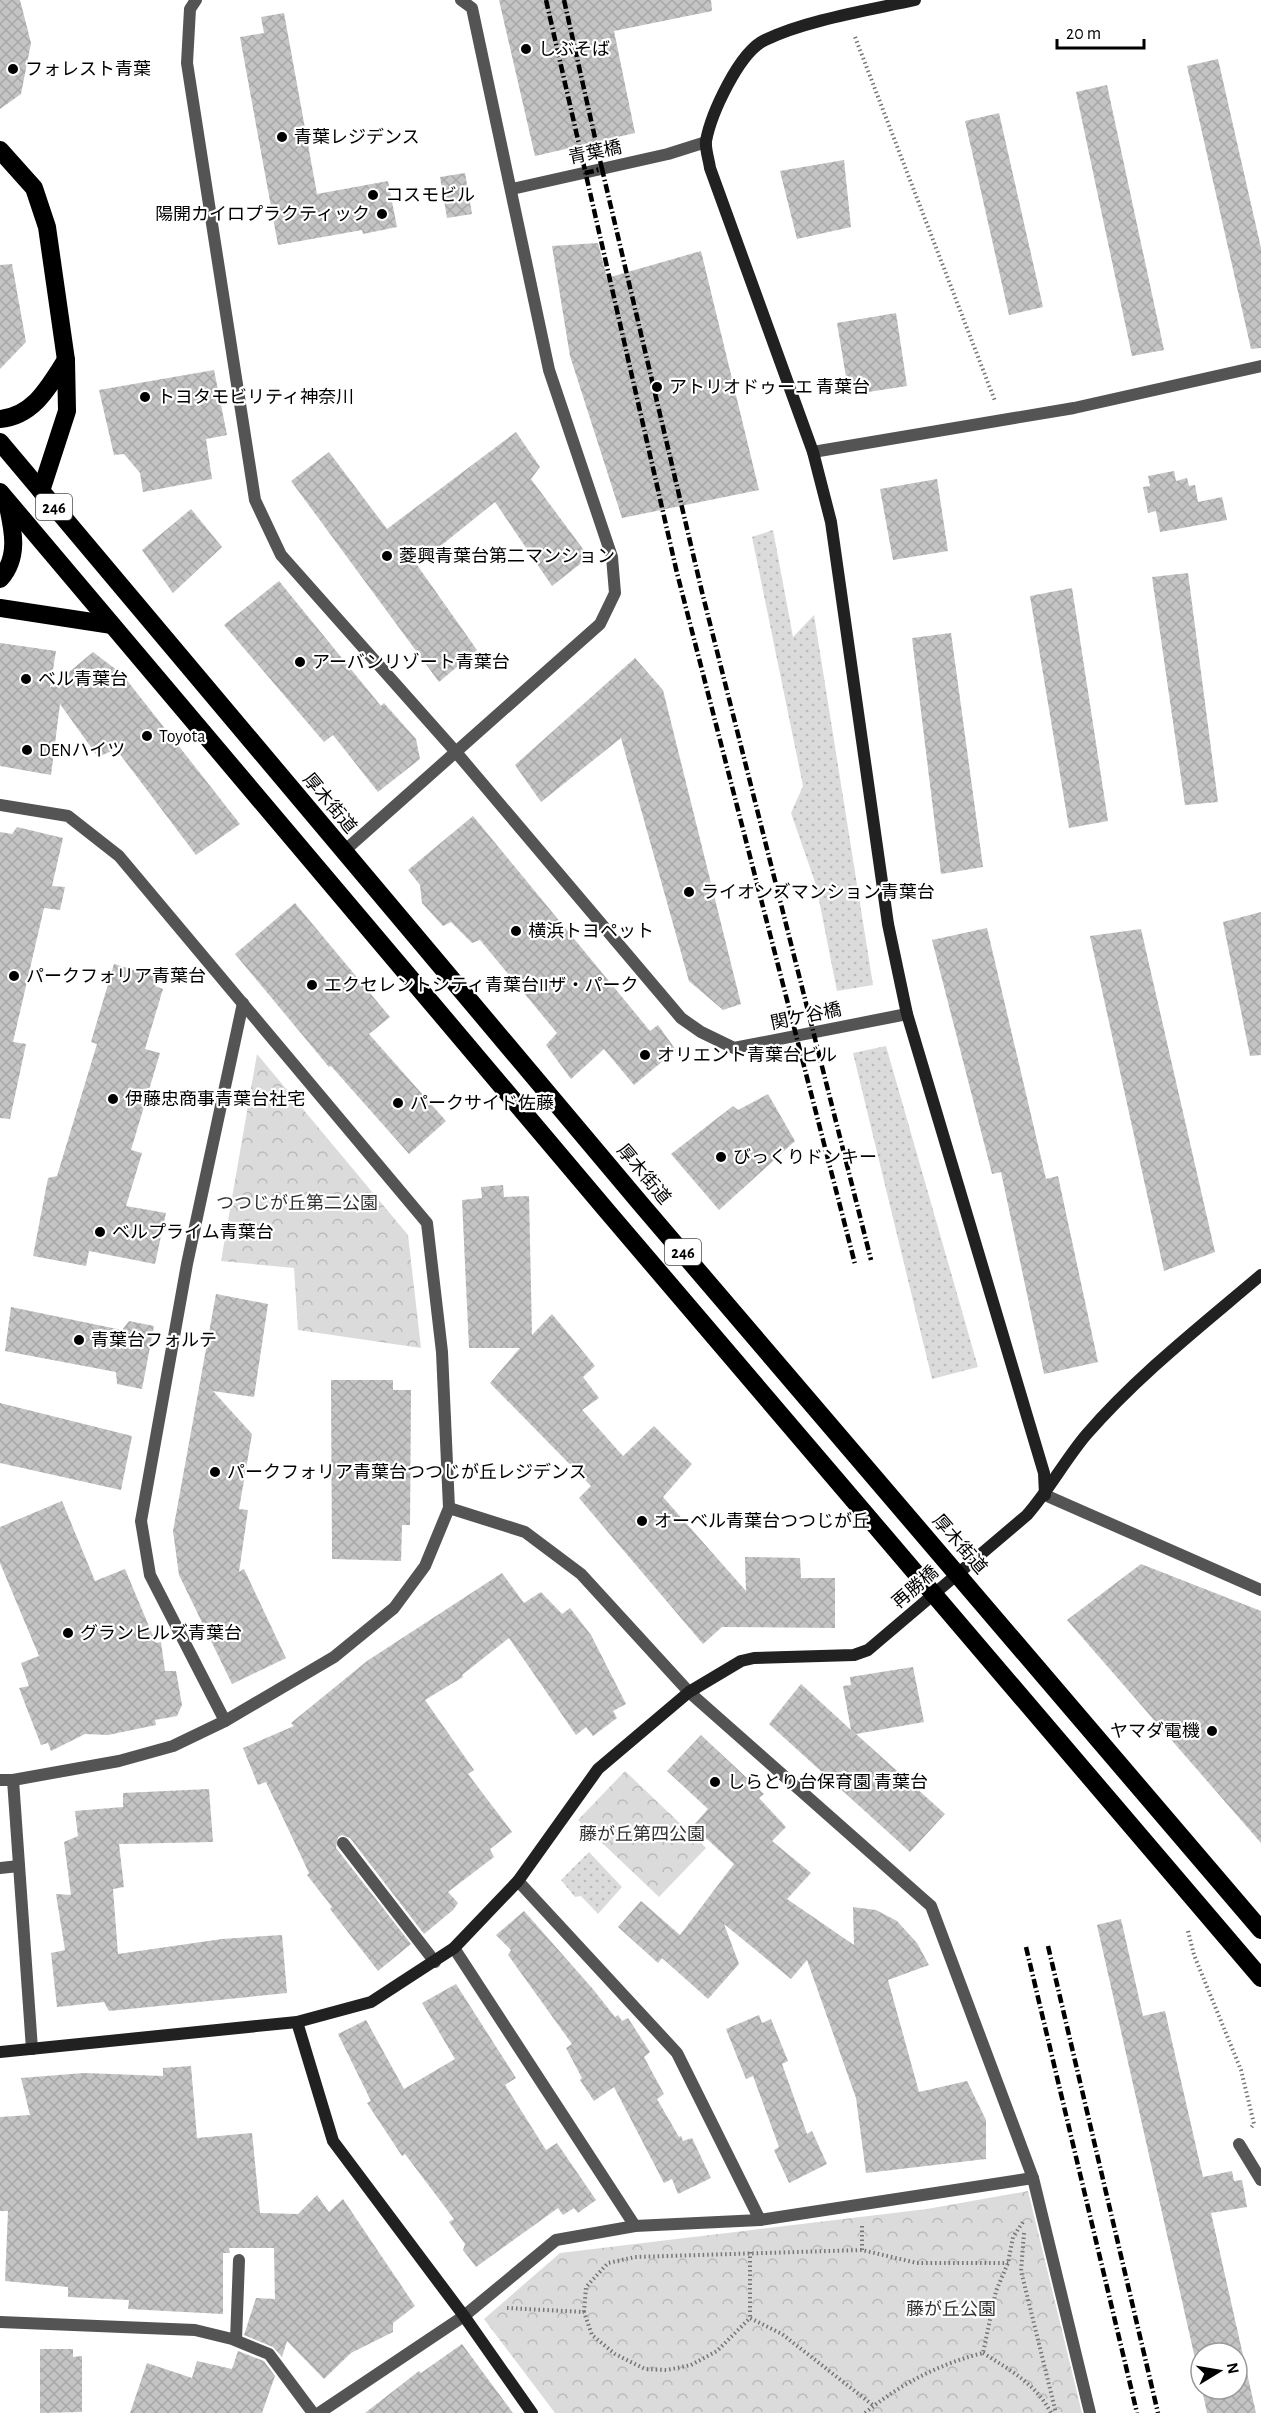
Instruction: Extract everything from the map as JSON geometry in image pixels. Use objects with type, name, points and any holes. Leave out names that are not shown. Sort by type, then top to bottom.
[{"type":"highway","points":[[0,150],[34,188],[47,227],[66,360],[67,411],[41,491]]},
{"type":"highway","points":[[0,419],[28,411],[45,393],[66,360]]},
{"type":"highway","name":"厚木街道","points":[[0,442],[343,852],[1261,1929]]},
{"type":"highway","points":[[0,579],[10,567],[14,535],[3,496]]},
{"type":"highway","name":"246","points":[[3,496],[599,1202],[1261,1978]]},
{"type":"highway","points":[[0,608],[112,625]]},
{"type":"street","name":"関ケ谷橋","points":[[196,0],[190,9],[188,63],[255,500],[281,555],[455,751],[681,1018],[723,1045],[734,1048],[907,1014]]},
{"type":"street","points":[[343,852],[600,624],[615,593],[612,557],[549,370],[472,8],[461,0]]},
{"type":"street","points":[[915,0],[824,21],[763,41],[736,69],[720,101],[706,142],[710,168],[813,452],[831,522],[888,924],[907,1014],[1044,1473],[1045,1495],[1261,1590]]},
{"type":"street","name":"青葉橋","points":[[512,189],[668,154],[706,142]]},
{"type":"street","points":[[813,452],[1074,408],[1261,366]]},
{"type":"street","points":[[0,805],[68,816],[119,856],[427,1223],[442,1352],[449,1508],[425,1566],[394,1608],[334,1657],[225,1721],[173,1746],[119,1761],[13,1780],[0,1779]]},
{"type":"street","points":[[225,1721],[150,1575],[141,1521],[187,1264],[243,1003]]},
{"type":"street","name":"再勝橋","points":[[0,2052],[297,2022],[371,2002],[454,1948],[518,1881],[598,1769],[689,1692],[741,1661],[754,1658],[854,1654],[868,1650],[890,1633],[1027,1515],[1045,1495],[1085,1436],[1146,1374],[1261,1275]]},
{"type":"street","points":[[449,1508],[525,1532],[581,1574],[689,1692],[931,1906],[1033,2178],[1090,2413]]},
{"type":"street","points":[[13,1780],[32,2049]]},
{"type":"street","points":[[343,1843],[435,1962]]},
{"type":"street","points":[[0,1868],[19,1866]]},
{"type":"street","points":[[518,1881],[676,2053],[760,2220]]},
{"type":"street","points":[[454,1948],[635,2226]]},
{"type":"street","points":[[297,2022],[333,2141],[465,2316],[532,2413]]},
{"type":"street","points":[[1239,2144],[1261,2180]]},
{"type":"street","points":[[319,2413],[465,2316],[556,2240],[635,2226],[760,2220],[1033,2178]]},
{"type":"street","points":[[236,2340],[239,2260]]},
{"type":"street","points":[[0,2322],[195,2330],[236,2340],[269,2354],[313,2413]]},
{"type":"path","points":[[855,37],[1003,421]]},
{"type":"path","points":[[1186,1921],[1194,1955],[1241,2070],[1254,2124],[1239,2144]]},
{"type":"path","points":[[983,2353],[996,2291],[1008,2263],[1013,2237],[1025,2219],[1021,2271],[1056,2413]]},
{"type":"path","points":[[750,2252],[750,2318],[717,2351],[691,2365],[667,2370],[645,2369],[615,2354],[592,2335],[584,2312],[586,2287],[608,2263],[634,2257],[750,2252],[862,2250],[917,2263],[1008,2263]]},
{"type":"path","points":[[476,2307],[584,2312]]},
{"type":"path","points":[[750,2318],[782,2334],[874,2406]]},
{"type":"path","points":[[865,2413],[908,2381],[959,2359],[983,2353],[1029,2383],[1044,2400],[1051,2413]]},
{"type":"green space","points":[[773,530],[793,637],[814,615],[873,985],[837,991],[816,885],[791,813],[803,786],[752,537]]},
{"type":"green space","points":[[886,1046],[978,1367],[932,1379],[853,1053]]},
{"type":"green space","name":"つつじが丘第二公園","points":[[257,1054],[408,1235],[421,1348],[298,1330],[294,1268],[221,1261]]},
{"type":"green space","name":"藤が丘第四公園","points":[[625,1771],[706,1848],[659,1897],[578,1820]]},
{"type":"green space","points":[[589,1852],[622,1887],[598,1914],[581,1896],[575,1897],[561,1880]]},
{"type":"green space","name":"藤が丘公園","points":[[1028,2191],[1082,2413],[555,2413],[484,2319],[560,2253],[927,2209]]},
{"type":"building","name":"フォレスト青葉","points":[[0,0],[20,0],[31,43],[21,94],[0,109]]},
{"type":"building","points":[[499,0],[711,0],[712,11],[614,31],[635,133],[535,156]]},
{"type":"building","name":"青葉レジデンス","points":[[284,13],[317,194],[388,181],[397,227],[363,234],[362,230],[278,245],[240,37],[264,33],[261,17]]},
{"type":"building","points":[[1218,59],[1261,248],[1261,348],[1251,349],[1187,66]]},
{"type":"building","points":[[1107,85],[1164,350],[1132,356],[1076,92]]},
{"type":"building","points":[[999,113],[1043,307],[1009,315],[965,121]]},
{"type":"building","points":[[844,160],[851,227],[797,239],[780,171]]},
{"type":"building","points":[[465,173],[472,214],[447,218],[440,177]]},
{"type":"building","name":"アトリオドゥーエ 青葉台","points":[[598,243],[607,278],[701,251],[759,490],[622,518],[570,356],[552,246]]},
{"type":"building","points":[[12,264],[26,342],[0,369],[0,265]]},
{"type":"building","points":[[896,313],[907,386],[849,395],[837,323]]},
{"type":"building","points":[[214,370],[227,435],[206,439],[212,479],[143,492],[140,473],[124,454],[114,455],[99,390]]},
{"type":"building","name":"菱興青葉台第二マンション","points":[[516,432],[540,467],[531,479],[589,557],[552,586],[495,502],[417,565],[477,650],[439,682],[291,481],[329,452],[387,529]]},
{"type":"building","points":[[1174,471],[1176,481],[1187,478],[1189,486],[1195,485],[1198,502],[1222,497],[1227,520],[1160,532],[1156,511],[1148,513],[1143,487],[1150,486],[1148,476]]},
{"type":"building","points":[[937,479],[948,551],[893,560],[880,489]]},
{"type":"building","points":[[191,509],[222,547],[173,593],[142,550]]},
{"type":"building","points":[[1188,573],[1218,802],[1185,805],[1152,577]]},
{"type":"building","name":"アーバンリゾート青葉台","points":[[279,581],[381,706],[384,703],[416,739],[420,759],[378,792],[333,735],[324,742],[224,625]]},
{"type":"building","points":[[1072,588],[1108,821],[1069,828],[1030,596]]},
{"type":"building","points":[[951,633],[983,867],[941,874],[912,638]]},
{"type":"building","points":[[0,643],[56,651],[50,688],[93,652],[122,674],[240,824],[196,855],[116,749],[98,757],[60,704],[51,775],[0,766]]},
{"type":"building","name":"ライオンズマンション青葉台","points":[[635,658],[663,690],[741,1004],[723,1010],[689,981],[621,738],[541,802],[515,765]]},
{"type":"building","points":[[473,816],[650,1031],[658,1025],[676,1050],[634,1085],[604,1049],[571,1079],[546,1045],[557,1033],[480,940],[472,943],[451,922],[443,926],[422,903],[420,885],[408,870]]},
{"type":"building","name":"パークフォリア青葉台","points":[[17,827],[63,838],[52,886],[65,887],[60,910],[44,908],[13,1042],[26,1044],[10,1119],[0,1118],[0,832],[12,834]]},
{"type":"building","name":"エクセレントシティ青葉台IIザ・パーク","points":[[295,903],[390,1017],[369,1034],[446,1121],[409,1154],[331,1066],[329,1067],[235,954]]},
{"type":"building","points":[[1261,912],[1261,1055],[1250,1056],[1223,922]]},
{"type":"building","points":[[987,928],[1046,1179],[1058,1176],[1098,1362],[1044,1374],[1001,1172],[992,1174],[932,940]]},
{"type":"building","points":[[1141,929],[1215,1252],[1164,1271],[1090,936]]},
{"type":"building","points":[[114,964],[157,977],[155,986],[163,989],[145,1049],[160,1053],[131,1150],[142,1153],[126,1206],[166,1213],[155,1264],[89,1251],[86,1266],[33,1256],[48,1178],[57,1176],[97,1044],[91,1042]]},
{"type":"building","points":[[768,1094],[795,1141],[719,1210],[671,1154],[733,1106],[738,1110]]},
{"type":"building","points":[[503,1185],[504,1197],[529,1196],[532,1335],[552,1314],[595,1366],[583,1377],[599,1398],[582,1410],[623,1456],[654,1426],[692,1464],[663,1497],[746,1591],[745,1557],[800,1558],[801,1578],[835,1578],[835,1628],[722,1627],[703,1644],[579,1498],[591,1486],[490,1383],[520,1348],[469,1348],[462,1200],[482,1198],[481,1187]]},
{"type":"building","name":"パークフォリア青葉台つつじが丘レジデンス","points":[[216,1294],[268,1304],[254,1397],[213,1391],[252,1434],[239,1509],[248,1510],[239,1572],[244,1569],[286,1658],[232,1684],[179,1575],[173,1531]]},
{"type":"building","name":"青葉台フォルテ","points":[[11,1307],[122,1330],[129,1321],[154,1326],[142,1389],[117,1384],[116,1372],[5,1351]]},
{"type":"building","points":[[331,1380],[393,1380],[393,1390],[411,1390],[410,1525],[402,1525],[401,1561],[332,1559]]},
{"type":"building","points":[[0,1403],[132,1436],[121,1490],[0,1463]]},
{"type":"building","name":"グランヒルズ青葉台","points":[[62,1501],[95,1581],[125,1569],[156,1643],[161,1642],[165,1671],[176,1671],[182,1705],[177,1716],[155,1720],[156,1725],[108,1735],[85,1734],[51,1751],[48,1743],[41,1745],[19,1688],[29,1686],[21,1663],[39,1656],[0,1563],[0,1527]]},
{"type":"building","name":"ヤマダ電機","points":[[1141,1564],[1261,1611],[1261,1843],[1067,1620]]},
{"type":"building","points":[[502,1573],[524,1603],[541,1592],[562,1614],[570,1608],[591,1635],[626,1704],[613,1711],[617,1718],[593,1736],[586,1727],[576,1735],[509,1638],[462,1675],[463,1677],[425,1700],[474,1770],[468,1774],[512,1832],[490,1849],[494,1857],[448,1892],[458,1903],[453,1910],[424,1934],[350,1838],[342,1835],[338,1837],[336,1848],[411,1944],[378,1971],[307,1875],[309,1873],[266,1782],[258,1785],[243,1748],[294,1726],[291,1723],[367,1661]]},
{"type":"building","points":[[913,1667],[924,1722],[856,1734],[945,1814],[910,1852],[769,1724],[801,1684],[851,1730],[843,1686],[851,1685],[850,1677]]},
{"type":"building","points":[[701,1735],[764,1794],[759,1798],[786,1827],[772,1841],[811,1873],[787,1899],[854,1945],[853,1907],[876,1910],[897,1921],[917,1943],[929,1965],[888,1980],[919,2092],[967,2081],[986,2120],[986,2159],[866,2173],[856,2098],[807,1960],[791,1979],[724,1924],[739,1964],[708,1999],[662,1958],[658,1963],[618,1927],[641,1901],[680,1935],[734,1864],[693,1826],[708,1809],[667,1771]]},
{"type":"building","points":[[209,1789],[213,1842],[119,1844],[124,1887],[113,1889],[118,1954],[222,1939],[282,1935],[287,1993],[109,2011],[104,2002],[57,2007],[51,1953],[65,1950],[56,1894],[71,1895],[64,1842],[78,1836],[75,1811],[123,1807],[123,1793]]},
{"type":"building","points":[[524,1911],[615,2017],[618,2015],[622,2021],[628,2018],[650,2052],[644,2057],[664,2094],[657,2099],[679,2137],[681,2136],[683,2141],[692,2138],[711,2178],[678,2194],[672,2179],[664,2183],[614,2087],[594,2101],[580,2080],[582,2078],[566,2048],[572,2044],[508,1955],[511,1950],[496,1935]]},
{"type":"building","points":[[1121,1919],[1143,2016],[1165,2011],[1203,2177],[1232,2171],[1234,2181],[1242,2180],[1247,2207],[1211,2213],[1240,2341],[1191,2341],[1097,1925]]},
{"type":"building","points":[[456,1984],[516,2078],[505,2085],[546,2150],[557,2143],[596,2200],[578,2213],[574,2208],[563,2215],[558,2208],[476,2267],[463,2250],[465,2244],[449,2222],[454,2219],[405,2154],[402,2156],[367,2103],[371,2101],[338,2034],[366,2020],[404,2089],[455,2059],[422,2003]]},
{"type":"building","points":[[759,2015],[762,2023],[771,2019],[788,2061],[782,2064],[807,2134],[812,2131],[827,2164],[789,2183],[774,2150],[779,2147],[753,2076],[746,2079],[726,2029]]},
{"type":"building","points":[[191,2066],[197,2138],[252,2133],[260,2213],[298,2214],[317,2195],[329,2212],[343,2199],[415,2306],[393,2323],[393,2332],[351,2353],[324,2379],[287,2341],[282,2357],[273,2347],[244,2335],[256,2298],[275,2299],[274,2248],[229,2248],[230,2253],[223,2253],[223,2314],[128,2309],[129,2300],[68,2297],[68,2287],[5,2281],[8,2211],[0,2211],[0,2117],[30,2115],[21,2078],[84,2073],[163,2076],[163,2068]]},
{"type":"building","points":[[462,2344],[513,2413],[365,2413],[419,2371],[421,2373]]},
{"type":"building","points":[[40,2349],[73,2349],[73,2357],[82,2356],[82,2412],[40,2413]]},
{"type":"building","points":[[238,2351],[264,2361],[275,2376],[262,2413],[130,2413],[147,2363],[192,2378],[197,2361],[232,2369]]},
{"type":"building","points":[[1249,2382],[1256,2413],[1207,2413],[1204,2401],[1249,2401]]},
{"type":"railway","points":[[546,0],[677,573],[855,1264]]},
{"type":"railway","points":[[564,0],[602,169],[595,170]]},
{"type":"railway","points":[[585,173],[602,169],[702,592],[871,1260]]},
{"type":"railway","points":[[1048,1946],[1158,2413]]},
{"type":"railway","points":[[1026,1947],[1137,2413]]},
{"type":"place","name":"しぶそば","points":[[526,49]]},
{"type":"place","name":"フォレスト青葉","points":[[13,69]]},
{"type":"place","name":"青葉レジデンス","points":[[282,137]]},
{"type":"place","name":"コスモビル","points":[[373,195]]},
{"type":"place","name":"陽開カイロプラクティック","points":[[382,214]]},
{"type":"place","name":"アトリオドゥーエ 青葉台","points":[[657,387]]},
{"type":"place","name":"トヨタモビリティ神奈川","points":[[145,397]]},
{"type":"place","name":"菱興青葉台第二マンション","points":[[387,556]]},
{"type":"place","name":"アーバンリゾート青葉台","points":[[300,662]]},
{"type":"place","name":"ベル青葉台","points":[[26,679]]},
{"type":"place","name":"Toyota","points":[[147,736]]},
{"type":"place","name":"DENハイツ","points":[[27,750]]},
{"type":"place","name":"ライオンズマンション青葉台","points":[[689,892]]},
{"type":"place","name":"横浜トヨペット","points":[[516,931]]},
{"type":"place","name":"パークフォリア青葉台","points":[[14,976]]},
{"type":"place","name":"エクセレントシティ青葉台IIザ・パーク","points":[[312,985]]},
{"type":"place","name":"オリエント青葉台ビル","points":[[645,1055]]},
{"type":"place","name":"伊藤忠商事青葉台社宅","points":[[113,1099]]},
{"type":"place","name":"パークサイド佐藤","points":[[398,1103]]},
{"type":"place","name":"びっくりドンキー","points":[[721,1157]]},
{"type":"place","name":"ベルプライム青葉台","points":[[100,1232]]},
{"type":"place","name":"青葉台フォルテ","points":[[79,1340]]},
{"type":"place","name":"パークフォリア青葉台つつじが丘レジデンス","points":[[215,1472]]},
{"type":"place","name":"オーベル青葉台つつじが丘","points":[[642,1521]]},
{"type":"place","name":"グランヒルズ青葉台","points":[[68,1633]]},
{"type":"place","name":"ヤマダ電機","points":[[1212,1731]]},
{"type":"place","name":"しらとり台保育園 青葉台","points":[[715,1782]]}]
